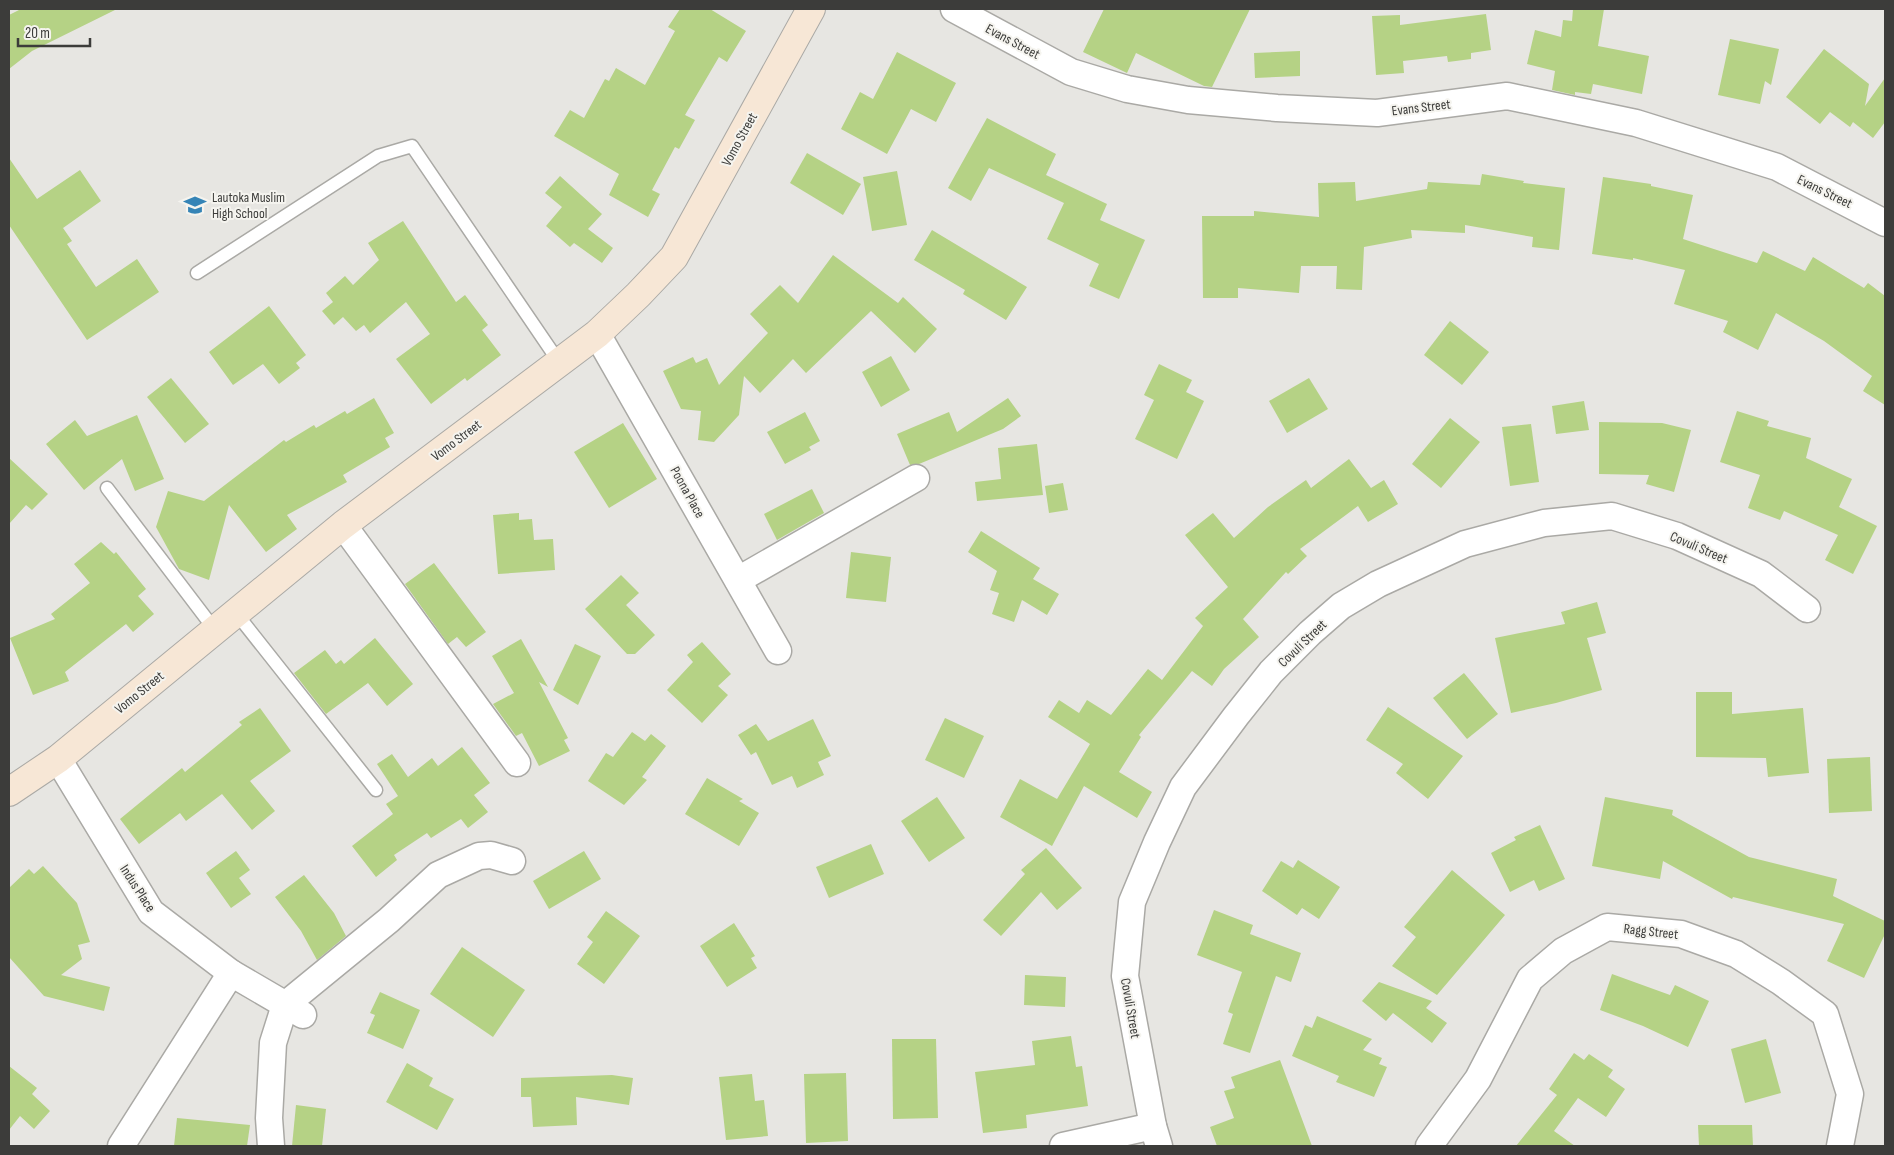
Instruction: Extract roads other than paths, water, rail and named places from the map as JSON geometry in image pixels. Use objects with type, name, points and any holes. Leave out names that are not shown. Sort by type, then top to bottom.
[{"type":"main road","name":"Vomo Street","points":[[9,792],[58,759],[343,525],[597,334],[638,295],[674,256],[811,9]]},
{"type":"street","name":"Evans Street","points":[[954,9],[1071,72],[1127,89],[1188,100],[1277,108],[1377,113],[1507,96],[1636,123],[1777,167],[1885,223]]},
{"type":"street","name":"Poona Place","points":[[597,334],[778,651]]},
{"type":"street","points":[[738,580],[916,478]]},
{"type":"street","name":"Covuli Street","points":[[1156,1136],[1125,976],[1132,902],[1156,842],[1183,787],[1271,672],[1310,632],[1341,606],[1378,584],[1465,544],[1544,523],[1612,516],[1677,536],[1761,574],[1807,609]]},
{"type":"street","points":[[343,525],[517,763]]},
{"type":"street","name":"Indus Place","points":[[58,759],[151,912],[232,973],[294,1010]]},
{"type":"street","points":[[271,1146],[269,1118],[273,1043],[294,1010],[438,875],[479,856],[491,855],[512,861]]},
{"type":"street","name":"Ragg Street","points":[[1429,1146],[1478,1079],[1530,979],[1563,951],[1607,927],[1681,934],[1736,954],[1781,982],[1825,1014],[1850,1094],[1840,1146]]},
{"type":"street","points":[[121,1146],[232,973]]},
{"type":"street","points":[[1063,1146],[1156,1136]]},
{"type":"lane","points":[[197,273],[378,156],[412,146],[559,362]]},
{"type":"lane","points":[[107,488],[215,630]]},
{"type":"lane","points":[[236,613],[376,790]]},
{"type":"place","name":"Lautoka Muslim High School","points":[[195,205]]}]
